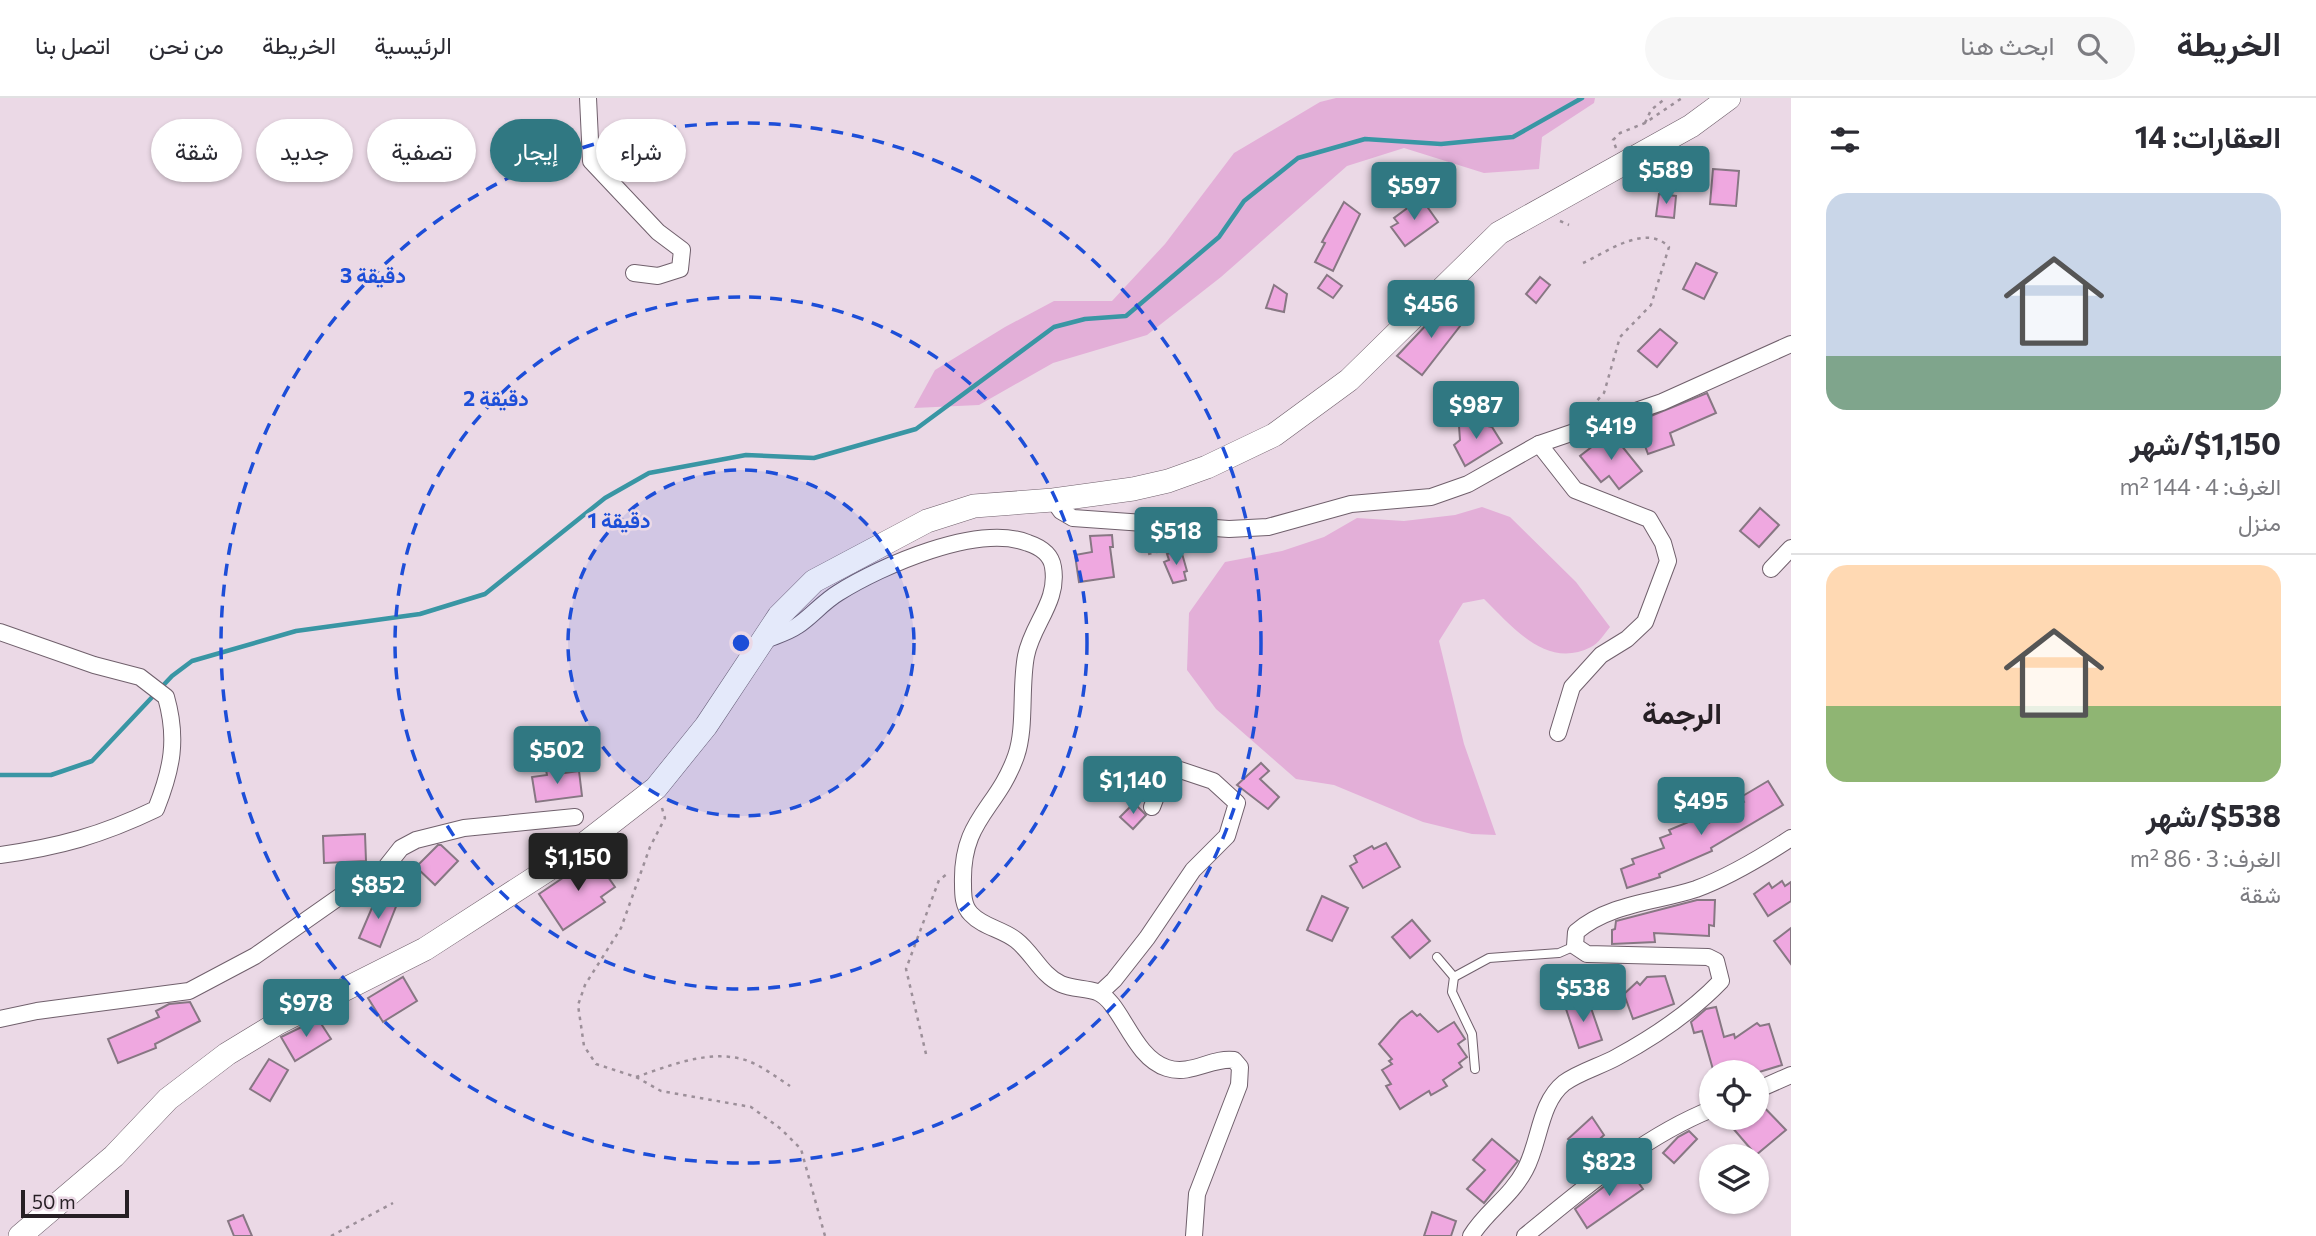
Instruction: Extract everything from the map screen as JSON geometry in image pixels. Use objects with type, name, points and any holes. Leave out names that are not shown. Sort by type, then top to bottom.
[{"type":"main road","points":[[20,1236],[114,1156],[168,1098],[227,1054],[278,1023],[425,949],[566,858],[656,788],[706,726],[779,616],[814,581],[927,521],[974,506],[1053,500],[1133,489],[1168,481],[1207,467],[1274,435],[1349,380],[1499,233],[1691,126],[1729,98]]},
{"type":"street","points":[[588,98],[591,161],[657,233],[682,250],[680,269],[658,276],[634,273]]},
{"type":"street","points":[[1053,500],[1061,511],[1073,518],[1193,526],[1268,527],[1351,504],[1431,497],[1468,484],[1539,444],[1662,402],[1791,344]]},
{"type":"street","points":[[1539,444],[1575,490],[1627,513],[1649,519],[1663,543],[1668,561],[1645,622],[1628,639],[1601,655],[1572,687],[1558,733]]},
{"type":"street","points":[[763,641],[797,626],[814,610],[861,580],[922,555],[975,541],[1003,538],[1022,540],[1046,553],[1052,561],[1054,583],[1047,610],[1031,635],[1026,655],[1020,692],[1020,747],[998,795],[970,831],[964,850],[964,900],[968,911],[980,922],[1015,939],[1031,953],[1044,972],[1061,985],[1100,993],[1121,1019],[1130,1037],[1146,1054],[1166,1068],[1188,1069],[1227,1059],[1234,1060],[1240,1067],[1239,1085],[1197,1194],[1194,1236]]},
{"type":"street","points":[[1771,569],[1791,548]]},
{"type":"street","points":[[0,632],[94,665],[140,677],[166,697],[172,729],[171,772],[156,809],[111,831],[56,847],[0,855]]},
{"type":"street","points":[[1100,993],[1139,948],[1193,870],[1227,836],[1237,803],[1213,781],[1174,768],[1165,773],[1152,807]]},
{"type":"street","points":[[0,1019],[190,991],[255,956],[342,895],[371,886],[401,848],[416,840],[464,828],[575,817]]},
{"type":"street","points":[[1471,1236],[1485,1218],[1507,1199],[1518,1183],[1532,1156],[1550,1100],[1565,1082],[1653,1038],[1721,981],[1716,961],[1708,957],[1599,956],[1579,952],[1574,946],[1576,932],[1595,919],[1629,905],[1696,889],[1722,878],[1791,838]]},
{"type":"street","points":[[1769,1085],[1791,1075]]},
{"type":"street","points":[[1525,1236],[1653,1138],[1676,1123],[1699,1114]]},
{"type":"lane","points":[[1454,976],[1489,958],[1559,953],[1574,946]]},
{"type":"lane","points":[[1437,957],[1454,976],[1452,992],[1472,1034],[1475,1069]]},
{"type":"path","points":[[1645,123],[1651,110],[1666,98]]},
{"type":"path","points":[[1623,164],[1613,140],[1620,133],[1645,123],[1682,98]]},
{"type":"path","points":[[1583,263],[1634,240],[1650,237],[1669,247],[1651,304],[1616,344],[1604,393],[1593,405],[1598,423]]},
{"type":"path","points":[[1148,554],[1187,545],[1193,526]]},
{"type":"path","points":[[656,788],[665,818],[650,847],[621,928],[584,985],[578,1005],[584,1046],[596,1064],[636,1077],[661,1091],[751,1107],[781,1129],[801,1149],[825,1236]]},
{"type":"path","points":[[926,1054],[906,969],[939,880],[949,872],[963,869]]},
{"type":"path","points":[[636,1077],[682,1062],[716,1056],[744,1059],[790,1086]]},
{"type":"path","points":[[331,1236],[393,1203]]},
{"type":"shaded area","points":[[1336,98],[1595,98],[1594,103],[1542,137],[1539,169],[1484,173],[1404,148],[1347,166],[1221,277],[1147,335],[1053,363],[979,405],[914,408],[935,370],[1005,327],[1054,301],[1112,301],[1165,244],[1234,153],[1320,102]]},
{"type":"shaded area","points":[[1482,507],[1510,517],[1576,582],[1610,627],[1591,647],[1575,653],[1559,653],[1531,642],[1484,599],[1463,603],[1439,641],[1464,744],[1496,835],[1472,834],[1423,822],[1334,785],[1296,779],[1216,709],[1187,670],[1189,613],[1225,562],[1282,551],[1324,537],[1357,518],[1404,521],[1455,515]]},
{"type":"building","points":[[1713,169],[1739,171],[1736,206],[1710,204]]},
{"type":"building","points":[[1659,194],[1676,196],[1674,218],[1656,216]]},
{"type":"building","points":[[1421,198],[1438,222],[1405,246],[1391,227],[1398,223],[1394,218]]},
{"type":"building","points":[[1344,202],[1360,214],[1333,271],[1315,262],[1325,243],[1322,242]]},
{"type":"building","points":[[1696,263],[1717,273],[1704,299],[1683,289]]},
{"type":"building","points":[[1327,275],[1342,286],[1333,298],[1318,288]]},
{"type":"building","points":[[1540,277],[1550,285],[1536,303],[1526,294]]},
{"type":"building","points":[[1274,285],[1287,294],[1284,312],[1266,308]]},
{"type":"building","points":[[1444,306],[1464,321],[1422,375],[1397,356]]},
{"type":"building","points":[[1660,329],[1677,343],[1657,367],[1638,351]]},
{"type":"building","points":[[1707,393],[1716,413],[1670,433],[1674,445],[1648,454],[1636,422]]},
{"type":"building","points":[[1466,421],[1492,427],[1502,443],[1465,466],[1454,445],[1460,440],[1459,426]]},
{"type":"building","points":[[1606,436],[1612,444],[1617,440],[1642,471],[1619,489],[1609,476],[1601,482],[1580,456]]},
{"type":"building","points":[[1760,508],[1779,525],[1759,547],[1740,531]]},
{"type":"building","points":[[1112,535],[1113,547],[1110,547],[1114,577],[1079,582],[1075,555],[1092,552],[1090,536]]},
{"type":"building","points":[[1181,550],[1187,571],[1184,572],[1186,580],[1173,583],[1164,562],[1169,560],[1167,554]]},
{"type":"building","points":[[1261,763],[1269,771],[1260,779],[1279,797],[1268,809],[1237,785]]},
{"type":"building","points":[[564,769],[564,773],[579,771],[582,796],[536,802],[532,777],[547,775],[546,770]]},
{"type":"building","points":[[1768,781],[1783,805],[1711,848],[1712,851],[1659,874],[1660,877],[1627,888],[1621,869],[1634,864],[1632,859],[1664,848],[1660,838],[1671,834],[1669,830],[1698,818],[1702,827],[1744,802],[1741,797]]},
{"type":"building","points":[[1134,803],[1146,815],[1133,829],[1120,817]]},
{"type":"building","points":[[365,834],[366,861],[324,863],[323,836]]},
{"type":"building","points":[[1386,843],[1400,867],[1363,888],[1350,866],[1357,862],[1354,856],[1372,846],[1374,849]]},
{"type":"building","points":[[438,845],[458,861],[435,885],[416,867]]},
{"type":"building","points":[[594,857],[615,887],[601,897],[605,902],[563,930],[539,894]]},
{"type":"building","points":[[1782,881],[1785,886],[1791,882],[1791,901],[1768,916],[1754,894],[1769,883],[1772,888]]},
{"type":"building","points":[[377,896],[397,904],[380,947],[359,938]]},
{"type":"building","points":[[1322,896],[1348,908],[1332,941],[1307,930]]},
{"type":"building","points":[[1697,900],[1715,900],[1714,926],[1709,925],[1709,936],[1654,933],[1655,942],[1612,944],[1612,930],[1615,929],[1616,921]]},
{"type":"building","points":[[1412,920],[1430,941],[1410,958],[1392,937]]},
{"type":"building","points":[[1791,928],[1791,964],[1774,941]]},
{"type":"building","points":[[1665,976],[1674,1004],[1633,1019],[1624,994],[1637,982],[1640,985],[1647,977]]},
{"type":"building","points":[[403,977],[417,1001],[383,1022],[368,998]]},
{"type":"building","points":[[1583,1000],[1586,1010],[1591,1008],[1602,1040],[1579,1048],[1565,1006]]},
{"type":"building","points":[[190,1002],[200,1021],[155,1044],[156,1048],[118,1063],[108,1039],[159,1017],[156,1011],[169,1004]]},
{"type":"building","points":[[1716,1007],[1724,1037],[1734,1034],[1735,1038],[1757,1023],[1760,1026],[1769,1024],[1782,1065],[1769,1069],[1769,1060],[1710,1060],[1702,1031],[1694,1033],[1691,1022],[1706,1009]]},
{"type":"building","points":[[1412,1011],[1417,1016],[1420,1014],[1438,1032],[1454,1022],[1465,1039],[1458,1044],[1467,1057],[1459,1063],[1462,1067],[1443,1080],[1447,1086],[1431,1095],[1429,1091],[1400,1109],[1386,1086],[1391,1084],[1382,1070],[1392,1064],[1389,1061],[1392,1059],[1379,1044],[1400,1020]]},
{"type":"building","points":[[318,1019],[331,1039],[295,1061],[281,1037]]},
{"type":"building","points":[[269,1059],[288,1070],[270,1101],[250,1089]]},
{"type":"building","points":[[1769,1112],[1786,1130],[1769,1144],[1747,1144],[1734,1130],[1769,1130]]},
{"type":"building","points":[[1592,1117],[1604,1135],[1583,1155],[1568,1139]]},
{"type":"building","points":[[1689,1131],[1697,1139],[1674,1163],[1663,1153],[1678,1137]]},
{"type":"building","points":[[1492,1139],[1518,1161],[1484,1203],[1467,1189],[1485,1170],[1473,1160]]},
{"type":"building","points":[[1628,1168],[1643,1189],[1587,1228],[1575,1209]]},
{"type":"building","points":[[1432,1212],[1456,1221],[1451,1236],[1424,1236]]},
{"type":"building","points":[[243,1215],[252,1236],[234,1236],[228,1221]]},
{"type":"waterway","points":[[0,775],[51,775],[92,761],[172,676],[192,661],[296,631],[420,614],[485,594],[605,498],[649,473],[746,455],[814,458],[916,429],[1054,327],[1085,319],[1126,316],[1219,237],[1244,201],[1298,158],[1365,139],[1441,144],[1513,137],[1582,98]]},
{"type":"district","name":"الرجمة","points":[[1682,714]]}]
